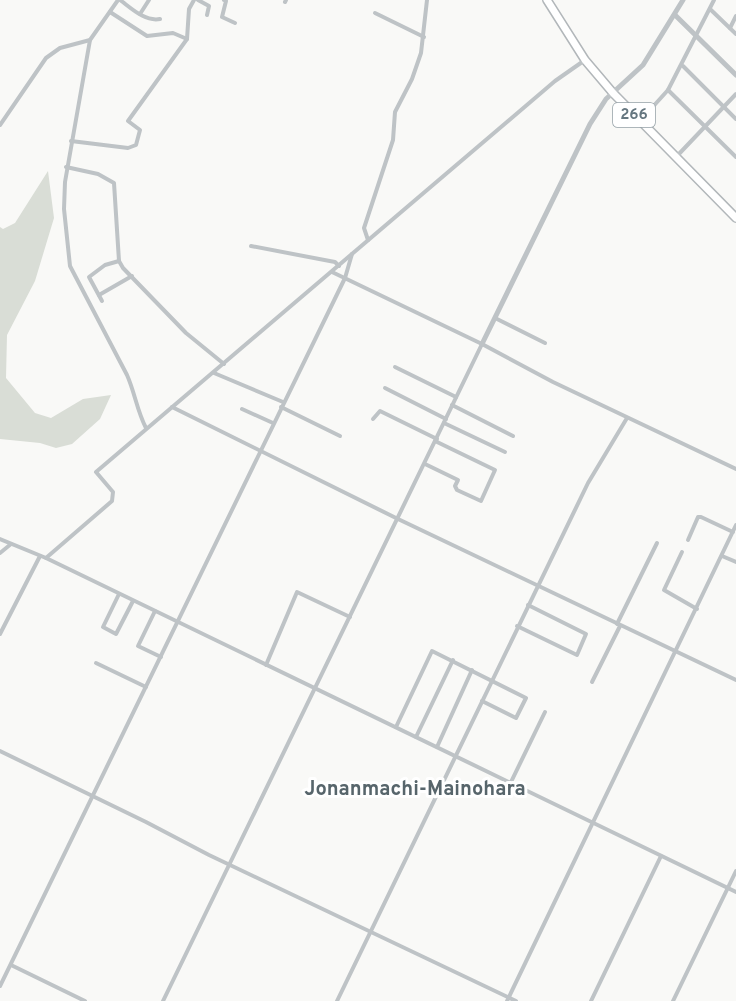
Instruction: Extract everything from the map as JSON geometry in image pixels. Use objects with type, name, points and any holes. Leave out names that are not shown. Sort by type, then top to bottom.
[{"type":"highway","name":"266","points":[[547,0],[585,60],[613,93],[736,218]]},
{"type":"street","points":[[146,428],[138,412],[135,394],[127,375],[70,266],[64,209],[66,167],[90,40],[119,0],[140,14],[153,20],[160,19]]},
{"type":"street","points":[[140,14],[149,0]]},
{"type":"street","points":[[71,141],[132,148],[141,130],[128,121],[187,39],[189,9],[196,0],[209,6],[207,15]]},
{"type":"street","points":[[224,0],[226,1],[222,17],[235,23]]},
{"type":"street","points":[[368,240],[364,228],[393,140],[395,112],[412,79],[424,37],[427,0]]},
{"type":"street","points":[[164,1001],[577,147],[606,99],[643,65],[683,0]]},
{"type":"street","points":[[640,121],[668,90],[714,0]]},
{"type":"street","points":[[710,9],[736,34]]},
{"type":"street","points":[[110,12],[147,36],[173,33],[187,39]]},
{"type":"street","points":[[375,13],[424,37]]},
{"type":"street","points":[[675,15],[736,75]]},
{"type":"street","points":[[730,28],[736,16]]},
{"type":"street","points":[[0,125],[50,54],[60,48],[90,40]]},
{"type":"street","points":[[46,558],[112,501],[113,492],[96,472],[555,81],[585,60]]},
{"type":"street","points":[[682,66],[736,119]]},
{"type":"street","points":[[668,90],[736,157]]},
{"type":"street","points":[[676,158],[736,94]]},
{"type":"street","points":[[66,167],[98,174],[114,183],[119,261],[186,333],[224,364]]},
{"type":"street","points":[[250,246],[335,262],[339,266]]},
{"type":"street","points":[[0,986],[345,278],[352,254]]},
{"type":"street","points":[[102,301],[89,277],[105,265],[119,261]]},
{"type":"street","points":[[332,272],[482,344],[627,418],[736,469]]},
{"type":"street","points":[[99,295],[132,276]]},
{"type":"street","points":[[494,318],[545,343]]},
{"type":"street","points":[[395,367],[456,397]]},
{"type":"street","points":[[214,373],[283,402]]},
{"type":"street","points":[[385,388],[505,452]]},
{"type":"street","points":[[452,405],[513,436]]},
{"type":"street","points":[[172,407],[398,519],[736,680]]},
{"type":"street","points":[[281,407],[340,436]]},
{"type":"street","points":[[242,409],[273,423]]},
{"type":"street","points":[[373,419],[380,411],[495,470],[480,501],[457,490],[455,486],[458,480],[424,464]]},
{"type":"street","points":[[337,1001],[537,585],[588,483],[627,418]]},
{"type":"street","points":[[688,540],[701,517],[733,532]]},
{"type":"street","points":[[508,999],[736,527]]},
{"type":"street","points":[[0,539],[46,558],[736,892]]},
{"type":"street","points":[[0,552],[11,543]]},
{"type":"street","points":[[592,682],[657,543]]},
{"type":"street","points":[[682,552],[664,590],[697,609]]},
{"type":"street","points":[[0,634],[40,556]]},
{"type":"street","points":[[722,556],[736,562]]},
{"type":"street","points":[[266,665],[297,592],[350,617]]},
{"type":"street","points":[[119,594],[103,627],[116,634],[133,601]]},
{"type":"street","points":[[517,626],[577,655],[586,634],[528,605]]},
{"type":"street","points":[[155,611],[138,646],[160,657]]},
{"type":"street","points":[[396,727],[432,651],[526,698],[516,718],[482,702]]},
{"type":"street","points":[[416,737],[453,660]]},
{"type":"street","points":[[96,663],[146,687]]},
{"type":"street","points":[[437,747],[472,670]]},
{"type":"street","points":[[511,782],[545,712]]},
{"type":"street","points":[[0,751],[229,864],[516,1001]]},
{"type":"street","points":[[591,1001],[661,856]]},
{"type":"street","points":[[673,1001],[736,871]]},
{"type":"street","points":[[11,965],[85,1001]]},
{"type":"shaded area","points":[[48,171],[54,218],[35,281],[7,335],[6,378],[35,413],[51,418],[83,399],[111,395],[100,419],[72,444],[56,448],[40,443],[0,439],[0,227],[3,229],[15,223]]},
{"type":"district","name":"Jonanmachi-Mainohara","points":[[415,790]]}]
